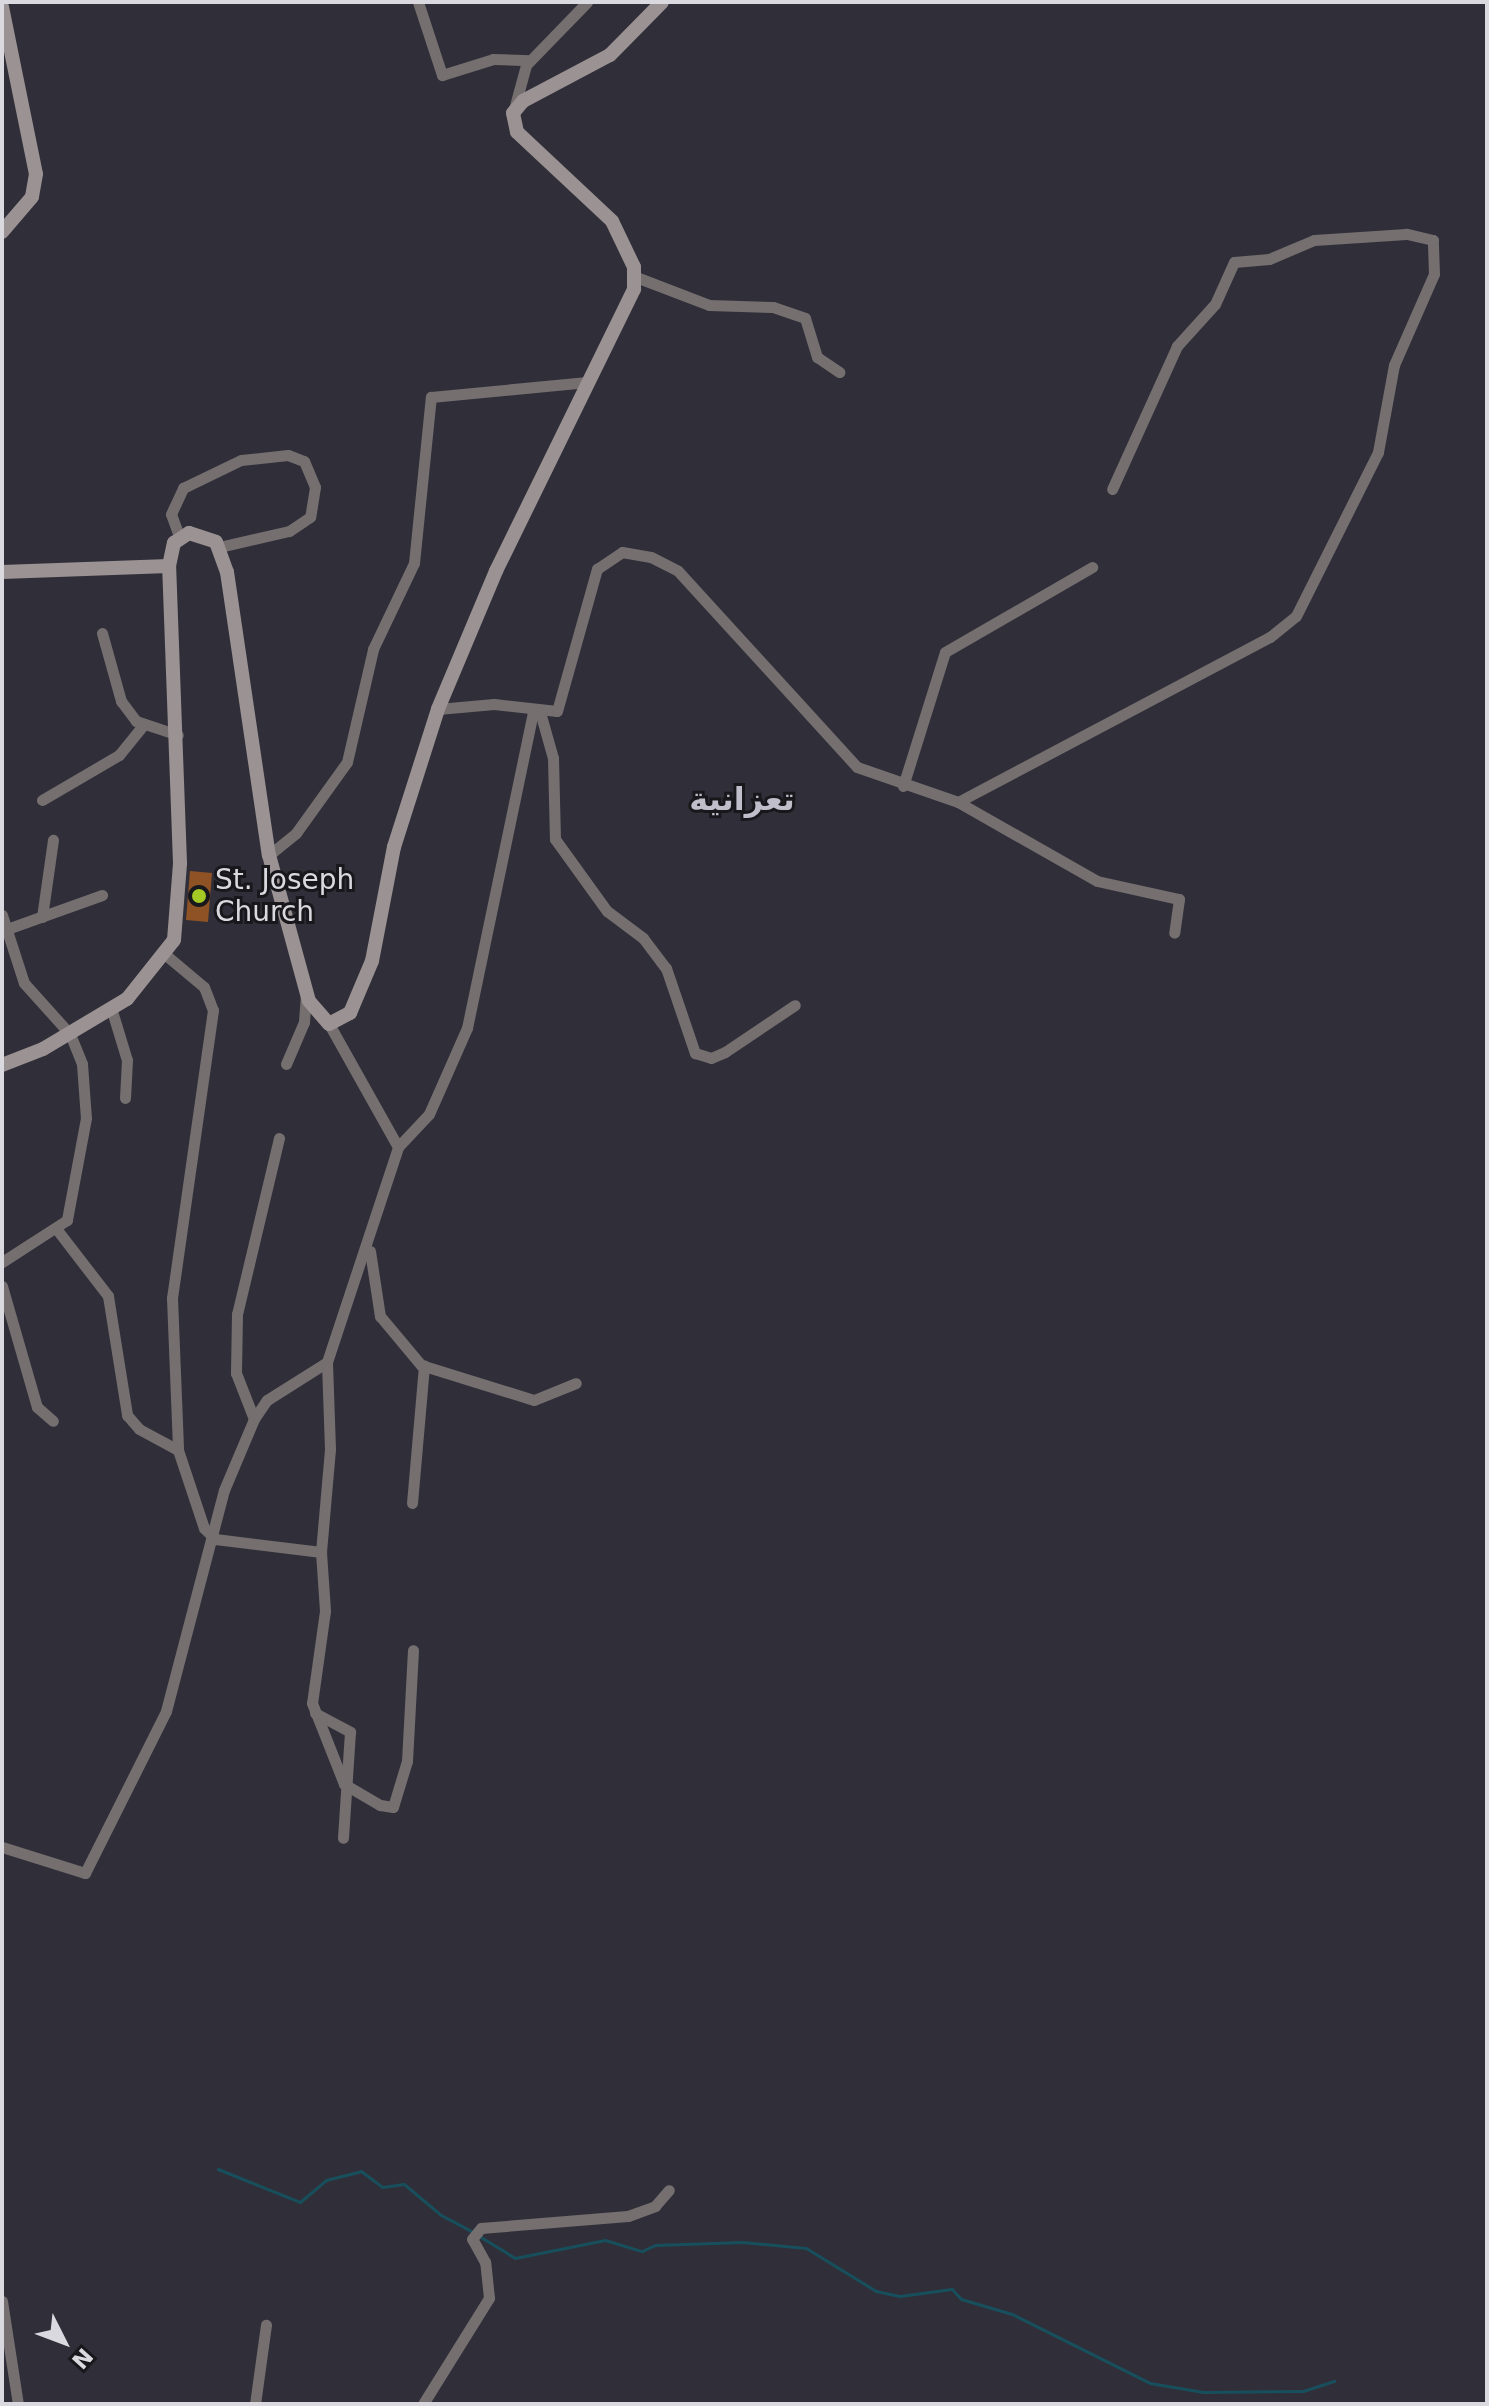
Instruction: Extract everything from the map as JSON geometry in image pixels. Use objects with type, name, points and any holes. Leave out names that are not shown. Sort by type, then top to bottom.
[{"type":"street","points":[[418,2],[442,75],[493,59],[530,60]]},
{"type":"street","points":[[329,1024],[345,1020],[362,992],[394,847],[438,709],[587,382],[611,343],[636,277],[612,221],[517,132],[513,113],[517,82],[530,60],[587,2]]},
{"type":"street","points":[[513,113],[523,101],[610,55],[662,2]]},
{"type":"street","points":[[2,7],[36,174],[32,197],[2,232]]},
{"type":"street","points":[[958,802],[1270,637],[1296,616],[1378,452],[1394,365],[1434,274],[1433,240],[1406,234],[1314,240],[1269,259],[1234,262],[1215,304],[1177,346],[1112,489]]},
{"type":"street","points":[[636,277],[709,305],[763,305],[802,316],[817,357],[839,372]]},
{"type":"street","points":[[269,855],[296,833],[347,762],[373,649],[414,563],[431,397],[587,382]]},
{"type":"street","points":[[2,1065],[112,1011],[167,956],[180,917],[178,735],[169,566],[179,536],[171,514],[183,488],[241,460],[288,455],[304,461],[315,487],[310,517],[289,531],[219,547],[198,534],[179,536]]},
{"type":"street","points":[[219,547],[238,627],[269,855],[306,990],[318,1018],[329,1024],[398,1147]]},
{"type":"street","points":[[438,709],[494,704],[557,711],[564,699],[597,569],[611,555],[636,553],[678,571],[843,756],[903,786],[958,802],[1097,881],[1179,899],[1174,933]]},
{"type":"street","points":[[2,572],[169,566]]},
{"type":"street","points":[[903,786],[945,652],[1092,567]]},
{"type":"street","points":[[102,633],[121,701],[143,725],[178,735]]},
{"type":"street","points":[[537,711],[553,758],[555,839],[607,911],[643,938],[666,968],[695,1053],[707,1058],[725,1052],[795,1005]]},
{"type":"street","points":[[413,1650],[398,1798],[393,1807],[380,1805],[350,1790],[335,1770],[315,1713],[312,1695],[325,1611],[321,1552],[330,1449],[327,1362],[370,1243],[398,1147],[429,1114],[467,1028],[537,711]]},
{"type":"street","points":[[42,800],[119,755],[143,725]]},
{"type":"street","points":[[42,917],[53,840]]},
{"type":"street","points":[[7,929],[102,895]]},
{"type":"street","points":[[2,915],[24,983],[70,1034],[82,1064],[86,1118],[73,1207],[58,1231],[2,1262]]},
{"type":"street","points":[[167,956],[204,987],[213,1010],[172,1298],[178,1450],[200,1520],[214,1539],[321,1552]]},
{"type":"street","points":[[286,1064],[304,1022],[306,990]]},
{"type":"street","points":[[112,1011],[125,1046],[125,1098]]},
{"type":"street","points":[[254,1419],[236,1373],[237,1314],[279,1138]]},
{"type":"street","points":[[58,1231],[108,1296],[127,1415],[139,1429],[178,1450]]},
{"type":"street","points":[[370,1243],[380,1316],[424,1366],[534,1400],[576,1383]]},
{"type":"street","points":[[2,1286],[37,1407],[53,1421]]},
{"type":"street","points":[[2,1847],[85,1873],[166,1711],[214,1539],[224,1490],[254,1419],[267,1400],[327,1362]]},
{"type":"street","points":[[412,1503],[424,1366]]},
{"type":"street","points":[[315,1713],[350,1732],[350,1790],[343,1838]]},
{"type":"street","points":[[423,2404],[489,2298],[485,2262],[472,2239],[481,2228],[628,2216],[655,2206],[669,2190]]},
{"type":"street","points":[[2,2301],[18,2404]]},
{"type":"street","points":[[255,2404],[266,2325]]},
{"type":"building","name":"St. Joseph Church","points":[[190,871],[212,873],[208,922],[186,920]]},
{"type":"waterway","points":[[218,2169],[300,2202],[326,2180],[361,2171],[382,2187],[404,2184],[441,2215],[473,2232]]},
{"type":"waterway","points":[[479,2236],[515,2258],[605,2240],[642,2251],[655,2245],[743,2242],[806,2248],[876,2291],[900,2296],[952,2289],[961,2299],[1012,2314],[1150,2383],[1203,2392],[1303,2391],[1334,2381]]},
{"type":"place","name":"St. Joseph Church","points":[[199,896]]},
{"type":"district","name":"تعزانية","points":[[742,799]]}]
